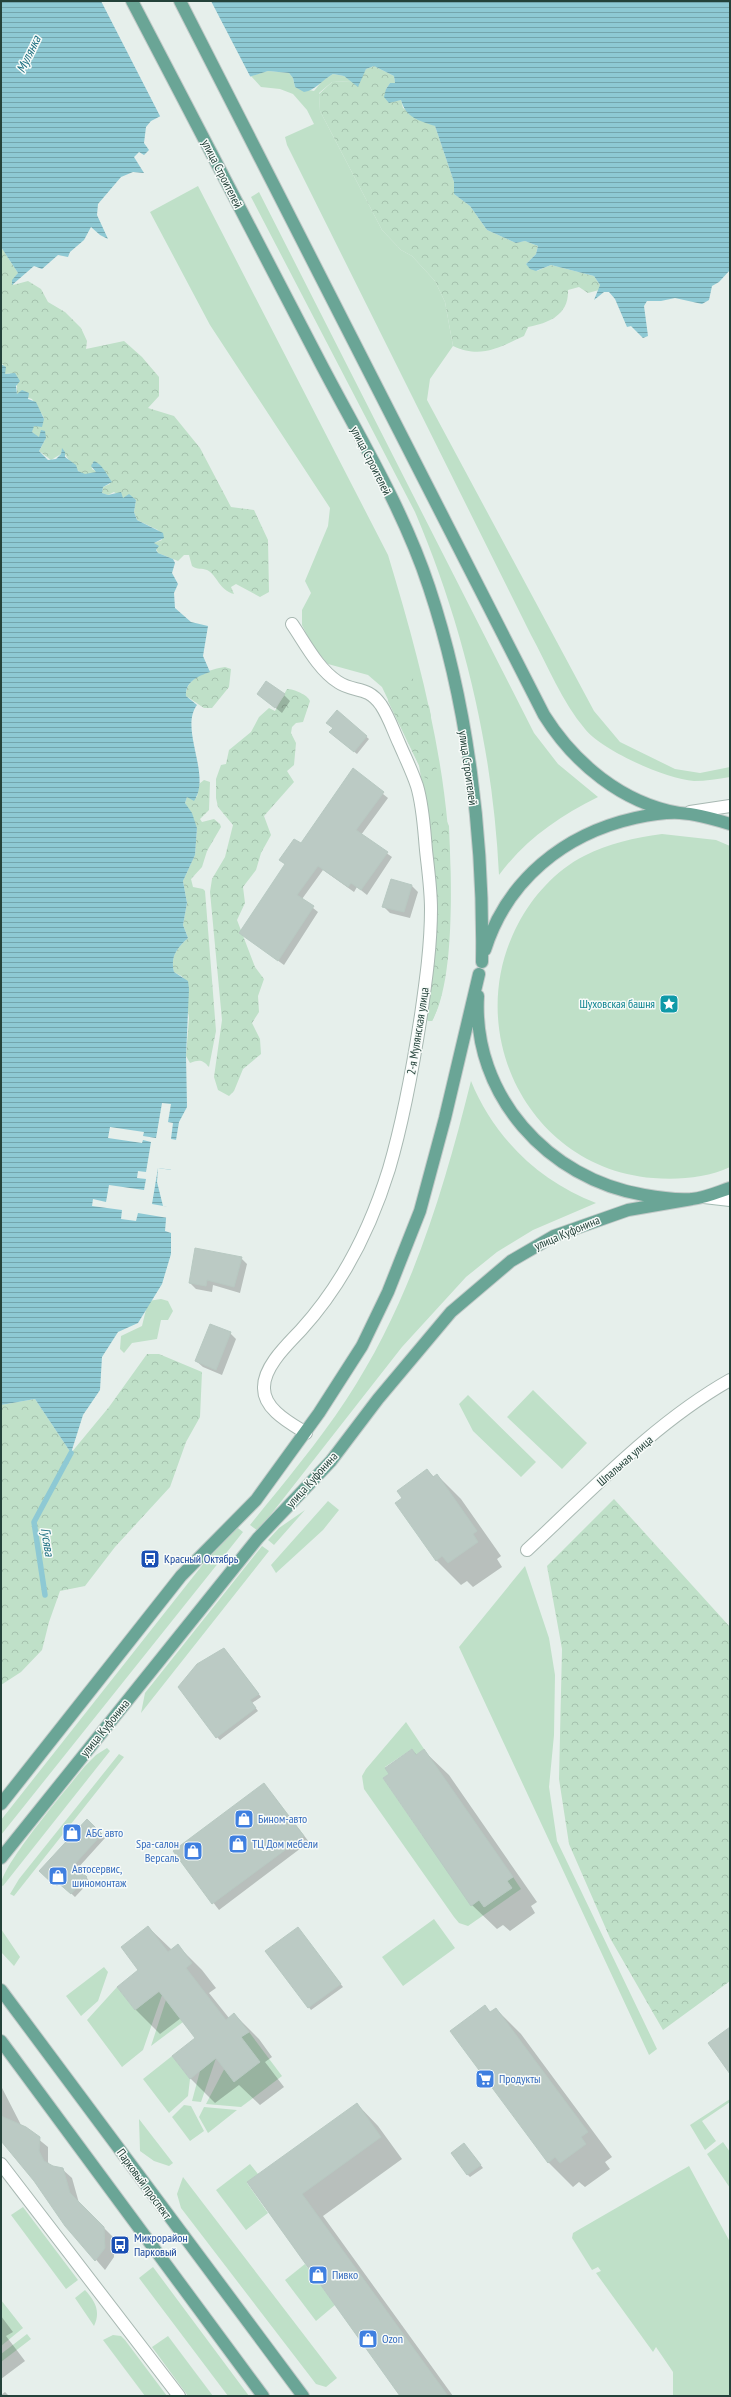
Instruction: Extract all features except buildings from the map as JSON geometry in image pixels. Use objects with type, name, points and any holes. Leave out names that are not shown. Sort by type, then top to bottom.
[{"type":"main road","name":"улица Строителей","points":[[132,1],[380,478],[418,557],[428,584],[451,666],[466,751],[481,880],[481,968]]},
{"type":"main road","points":[[180,1],[544,715],[555,733],[598,776],[638,801],[658,809],[730,824]]},
{"type":"main road","points":[[1,1804],[181,1576],[256,1500],[306,1433],[362,1346],[375,1321],[412,1236],[445,1118],[481,968],[495,926],[513,894],[537,868],[563,846],[591,831],[640,817],[679,813]]},
{"type":"main road","points":[[481,968],[478,1017],[485,1061],[500,1097],[523,1128],[555,1157],[595,1181],[629,1193],[663,1198],[698,1198],[730,1188]]},
{"type":"main road","name":"улица Куфонина","points":[[1,1858],[258,1538],[332,1461],[369,1410],[451,1312],[511,1261],[533,1246],[554,1236],[605,1216],[628,1210],[698,1198]]},
{"type":"main road","name":"Парковый проспект","points":[[1,1990],[303,2396]]},
{"type":"main road","points":[[1,2041],[263,2396]]},
{"type":"street","name":"2-я Мулянская улица","points":[[292,624],[324,669],[335,681],[343,685],[366,691],[374,697],[385,712],[418,791],[423,819],[431,910],[426,977],[408,1095],[394,1149],[378,1199],[358,1245],[329,1296],[289,1342],[264,1380],[263,1389],[266,1400],[286,1420],[306,1433]]},
{"type":"street","points":[[679,813],[730,806]]},
{"type":"street","points":[[698,1198],[730,1200]]},
{"type":"street","name":"Шпальная улица","points":[[527,1550],[632,1453],[697,1398],[730,1380]]},
{"type":"street","points":[[1,2164],[179,2396]]},
{"type":"green space","points":[[374,66],[394,76],[395,83],[390,83],[386,89],[389,102],[401,100],[403,108],[435,126],[454,182],[454,194],[470,206],[487,230],[516,243],[525,241],[538,246],[536,254],[526,264],[537,271],[551,265],[594,276],[600,285],[599,290],[588,293],[579,287],[568,290],[565,306],[561,312],[550,320],[528,327],[524,336],[497,348],[481,352],[472,352],[453,346],[445,302],[435,281],[412,256],[401,250],[382,230],[320,111],[319,94],[332,82],[352,81],[362,76],[366,69]]},
{"type":"green space","points":[[268,71],[289,73],[293,78],[295,87],[314,91],[323,80],[333,74],[344,76],[352,81],[332,82],[319,93],[320,111],[382,230],[401,250],[412,256],[435,281],[445,302],[453,346],[430,379],[427,400],[594,711],[620,742],[675,769],[700,773],[730,767],[730,777],[694,781],[668,775],[652,769],[620,755],[606,746],[585,729],[569,707],[531,635],[287,145],[285,137],[314,124],[307,110],[293,94],[280,89],[261,87],[251,76]]},
{"type":"green space","points":[[198,186],[388,555],[416,653],[438,752],[450,852],[450,902],[447,953],[441,997],[432,1021],[428,1021],[425,1013],[432,976],[436,933],[434,860],[419,765],[382,687],[368,675],[328,664],[312,645],[302,625],[302,610],[311,593],[305,581],[328,526],[330,508],[210,325],[150,212]]},
{"type":"green space","points":[[259,192],[534,733],[558,764],[598,797],[569,813],[543,830],[509,862],[499,875],[496,828],[483,736],[462,644],[448,600],[415,512],[251,197]]},
{"type":"green space","points":[[1,247],[18,273],[13,285],[28,281],[41,289],[48,302],[65,312],[81,328],[87,341],[86,349],[124,341],[142,357],[159,377],[159,396],[148,408],[174,416],[200,448],[231,507],[254,510],[268,540],[269,592],[260,597],[236,584],[231,587],[234,594],[225,589],[207,570],[192,566],[189,555],[184,555],[178,561],[158,553],[154,543],[162,540],[158,530],[137,520],[134,512],[136,500],[129,495],[123,499],[114,492],[108,495],[102,493],[103,487],[110,484],[110,480],[101,469],[92,463],[92,469],[97,472],[84,474],[78,471],[62,449],[61,454],[51,460],[39,451],[45,440],[45,434],[39,438],[32,432],[33,427],[44,419],[43,416],[32,399],[17,394],[17,383],[10,373],[5,374],[3,364],[1,364]]},
{"type":"green space","points":[[225,667],[231,669],[229,687],[212,708],[204,708],[186,696],[187,690],[194,679],[206,672]]},
{"type":"green space","points":[[409,677],[416,680],[419,696],[429,706],[431,716],[431,737],[426,752],[437,765],[436,773],[429,779],[425,778],[388,701],[389,692]]},
{"type":"green space","points":[[287,689],[300,693],[307,697],[310,701],[303,722],[296,723],[292,727],[291,733],[296,743],[294,765],[287,771],[294,782],[264,816],[271,835],[261,853],[256,870],[243,887],[245,903],[237,920],[255,967],[264,979],[258,996],[259,1012],[252,1023],[260,1039],[261,1054],[243,1069],[234,1091],[229,1096],[218,1090],[214,1077],[222,1020],[210,892],[212,879],[225,857],[233,825],[218,807],[216,798],[216,779],[221,765],[226,764],[229,750],[251,732],[259,717],[269,708],[275,711]]},
{"type":"green space","points":[[204,780],[210,782],[209,810],[200,819],[202,822],[214,819],[220,824],[221,827],[207,851],[202,867],[191,879],[193,887],[203,889],[205,891],[216,1031],[209,1067],[200,1061],[190,1063],[186,1056],[189,1018],[183,977],[174,972],[173,967],[175,953],[188,938],[183,925],[187,903],[183,881],[195,855],[197,828],[185,803],[187,797],[197,797],[199,784]]},
{"type":"green space","points":[[434,813],[443,813],[449,826],[451,871],[450,926],[445,980],[440,1003],[432,1021],[428,1021],[425,1013],[432,976],[436,933],[434,860],[428,820]]},
{"type":"green space","points":[[662,834],[716,840],[730,846],[730,1167],[712,1174],[672,1179],[653,1178],[609,1169],[572,1149],[541,1122],[518,1088],[503,1049],[498,1008],[502,966],[518,924],[530,904],[546,885],[564,869],[593,851],[642,837]]},
{"type":"green space","points":[[471,1081],[492,1121],[521,1156],[556,1183],[575,1194],[596,1203],[533,1230],[497,1252],[466,1277],[402,1347],[258,1531],[250,1525],[300,1464],[335,1416],[369,1363],[389,1325],[422,1246],[436,1206]]},
{"type":"green space","points":[[161,1299],[168,1301],[173,1311],[168,1320],[161,1320],[157,1339],[132,1343],[124,1353],[120,1349],[121,1336],[142,1326],[148,1301]]},
{"type":"green space","points":[[147,1354],[159,1354],[202,1372],[200,1417],[186,1442],[170,1487],[115,1547],[85,1586],[60,1591],[49,1622],[42,1650],[21,1672],[1,1685],[1,1405],[35,1399],[71,1453],[109,1407]]},
{"type":"green space","points":[[533,1390],[587,1443],[562,1469],[507,1417]]},
{"type":"green space","points":[[468,1395],[536,1462],[521,1477],[473,1431],[459,1404]]},
{"type":"green space","points":[[614,1499],[730,1627],[730,1981],[663,2030],[610,1938],[569,1844],[559,1779],[562,1649],[547,1566]]},
{"type":"green space","points":[[328,1501],[339,1510],[323,1530],[276,1573],[271,1565]]},
{"type":"green space","points":[[305,1510],[274,1545],[268,1540],[279,1528]]},
{"type":"green space","points":[[234,1525],[243,1532],[1,1835],[1,1820]]},
{"type":"green space","points":[[262,1546],[269,1551],[141,1713],[145,1693]]},
{"type":"green space","points":[[525,1566],[549,1638],[555,1675],[554,1735],[549,1787],[557,1841],[657,2049],[649,2055],[459,1647]]},
{"type":"green space","points":[[406,1722],[424,1749],[416,1755],[412,1749],[385,1767],[389,1774],[383,1778],[422,1835],[431,1830],[471,1905],[479,1900],[485,1907],[511,1888],[507,1881],[513,1877],[521,1889],[468,1926],[459,1923],[454,1917],[364,1789],[362,1776],[366,1769]]},
{"type":"green space","points":[[107,1748],[110,1751],[3,1886],[1,1885],[4,1875],[12,1861],[51,1807],[85,1766],[96,1755]]},
{"type":"green space","points":[[119,1754],[124,1757],[14,1896],[10,1894],[19,1879]]},
{"type":"green space","points":[[434,1919],[455,1948],[403,1986],[382,1957]]},
{"type":"green space","points":[[1,1929],[20,1957],[14,1966],[1,1952]]},
{"type":"green space","points":[[104,1967],[108,1972],[98,2001],[81,2016],[66,1996]]},
{"type":"green space","points":[[117,1987],[135,2010],[159,1992],[162,1995],[143,2050],[122,2067],[87,2020]]},
{"type":"green space","points":[[166,2000],[183,2022],[151,2046]]},
{"type":"green space","points":[[249,2032],[282,2076],[241,2107],[206,2104],[241,2037]]},
{"type":"green space","points":[[172,2056],[190,2079],[188,2096],[169,2113],[143,2079]]},
{"type":"green space","points":[[216,2058],[201,2102],[192,2101],[200,2071]]},
{"type":"green space","points":[[730,2099],[730,2102],[702,2121],[716,2141],[705,2150],[690,2125]]},
{"type":"green space","points":[[184,2105],[191,2106],[204,2131],[190,2141],[172,2117]]},
{"type":"green space","points":[[204,2107],[237,2110],[208,2133],[199,2117]]},
{"type":"green space","points":[[139,2119],[173,2163],[169,2166],[154,2161],[140,2151]]},
{"type":"green space","points":[[723,2142],[730,2152],[730,2188],[707,2154]]},
{"type":"green space","points":[[250,2164],[258,2174],[247,2183],[268,2213],[246,2230],[216,2190]]},
{"type":"green space","points":[[689,2166],[730,2242],[730,2396],[673,2396],[673,2372],[656,2347],[653,2352],[596,2273],[601,2271],[598,2267],[592,2270],[572,2238],[573,2233]]},
{"type":"green space","points":[[183,2177],[337,2378],[326,2387],[316,2384],[181,2208],[177,2194]]},
{"type":"green space","points":[[23,2207],[78,2280],[66,2289],[11,2215]]},
{"type":"green space","points":[[305,2264],[335,2305],[316,2321],[285,2280]]},
{"type":"green space","points":[[153,2267],[249,2396],[228,2396],[139,2278]]},
{"type":"green space","points":[[85,2290],[92,2298],[96,2306],[97,2316],[94,2326],[75,2298]]},
{"type":"green space","points":[[1,2300],[23,2328],[1,2346]]},
{"type":"green space","points":[[27,2334],[31,2339],[1,2362],[1,2354]]},
{"type":"green space","points":[[113,2335],[121,2336],[125,2340],[167,2396],[145,2396],[103,2340]]},
{"type":"green space","points":[[168,2336],[213,2396],[188,2396],[152,2347]]},
{"type":"water","name":"Мулянка","points":[[1,1],[730,1],[730,270],[719,282],[712,286],[709,300],[702,304],[675,298],[661,301],[647,301],[644,306],[648,336],[643,338],[631,326],[627,327],[615,299],[609,292],[604,292],[594,300],[600,285],[594,276],[551,265],[536,271],[530,269],[526,264],[536,254],[538,246],[525,241],[516,243],[487,230],[470,206],[454,194],[454,182],[435,126],[409,115],[401,100],[389,103],[384,97],[386,89],[390,83],[395,83],[394,76],[374,66],[366,69],[358,87],[344,76],[333,74],[316,87],[304,92],[295,87],[293,78],[289,73],[268,71],[217,87],[151,121],[146,127],[144,143],[149,150],[144,155],[139,152],[134,157],[144,173],[133,172],[121,177],[98,204],[97,215],[108,239],[100,235],[91,227],[84,240],[70,252],[68,257],[58,255],[42,269],[34,266],[12,285],[12,280],[18,273],[1,247]]},
{"type":"water","points":[[1,364],[6,367],[5,374],[15,373],[20,381],[16,386],[17,394],[22,390],[29,393],[28,399],[36,402],[44,419],[42,427],[34,426],[32,432],[39,437],[41,430],[45,431],[46,438],[39,451],[48,460],[56,459],[61,454],[62,448],[65,452],[65,457],[76,465],[78,471],[85,474],[96,472],[91,466],[94,461],[97,462],[112,482],[103,487],[102,493],[108,495],[121,492],[123,498],[129,494],[136,500],[134,512],[137,520],[163,533],[164,538],[154,543],[159,546],[156,550],[158,553],[173,559],[175,563],[172,573],[178,584],[174,593],[175,608],[191,622],[208,626],[203,656],[210,672],[193,680],[186,691],[186,696],[197,705],[192,715],[191,726],[200,778],[199,790],[194,801],[187,797],[185,803],[192,813],[197,828],[195,855],[183,881],[187,903],[183,925],[188,938],[175,953],[173,962],[174,972],[188,981],[189,989],[186,1056],[187,1107],[179,1122],[171,1170],[158,1168],[157,1182],[163,1206],[167,1207],[165,1231],[171,1233],[171,1254],[162,1284],[138,1323],[118,1332],[102,1357],[100,1390],[83,1415],[71,1453],[35,1399],[1,1405]]},
{"type":"pier","points":[[101,1],[211,1],[251,78],[218,88],[161,118]]},
{"type":"pier","points":[[162,1103],[171,1104],[168,1122],[173,1123],[171,1139],[177,1140],[173,1170],[158,1168],[152,1204],[169,1207],[168,1218],[138,1213],[136,1221],[121,1219],[122,1210],[92,1206],[93,1199],[106,1202],[109,1185],[144,1190],[146,1179],[137,1178],[138,1171],[146,1172],[151,1142],[143,1140],[142,1143],[108,1138],[110,1127],[144,1132],[143,1136],[156,1138]]},
{"type":"waterway","name":"Гусява","points":[[45,1595],[34,1522],[71,1453]]},
{"type":"place","name":"Шуховская башня","points":[[669,1004]]},
{"type":"place","name":"Красный Октябрь","points":[[150,1559]]},
{"type":"place","name":"Бином-авто","points":[[244,1819]]},
{"type":"place","name":"АБС авто","points":[[72,1833]]},
{"type":"place","name":"ТЦ Дом мебели","points":[[238,1844]]},
{"type":"place","name":"Spa-салон Версаль","points":[[193,1851]]},
{"type":"place","name":"Автосервис, шиномонтаж","points":[[58,1876]]},
{"type":"place","name":"Продукты","points":[[485,2079]]},
{"type":"place","name":"Микрорайон Парковый","points":[[120,2245]]},
{"type":"place","name":"Пивко","points":[[318,2275]]},
{"type":"place","name":"Ozon","points":[[368,2339]]}]
